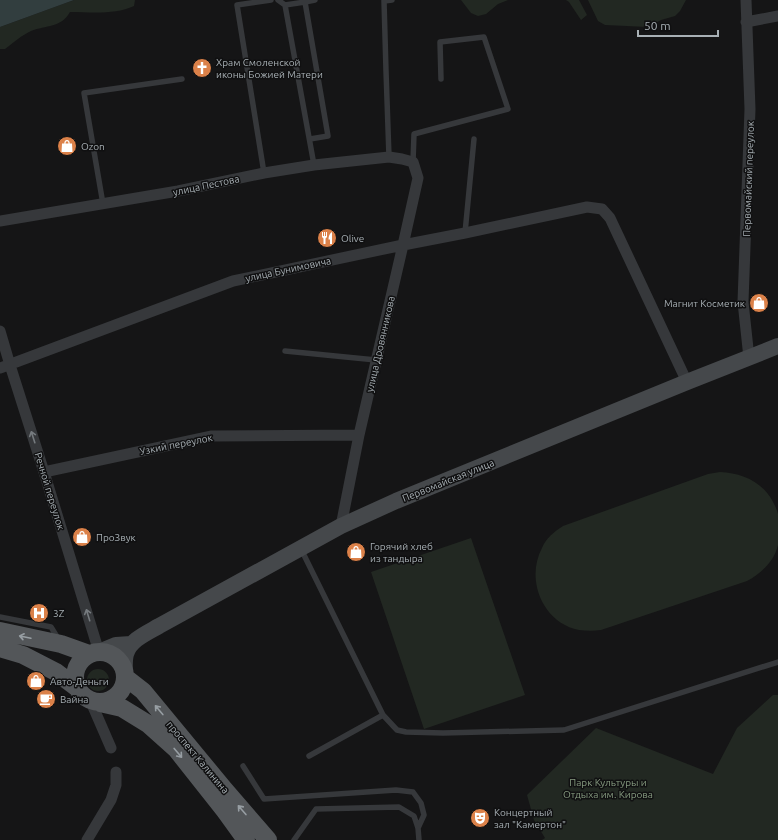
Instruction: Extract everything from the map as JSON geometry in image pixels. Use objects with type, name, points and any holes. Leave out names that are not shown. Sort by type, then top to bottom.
[{"type":"main road","name":"проспект Калинина","points":[[0,631],[61,644],[94,653],[109,654],[117,659],[123,667],[125,677],[143,691],[268,840]]},
{"type":"main road","points":[[0,648],[23,655],[56,672],[76,687],[82,696],[96,702],[110,701],[118,695],[124,686],[125,677]]},
{"type":"main road","points":[[76,687],[74,678],[76,668],[81,660],[94,653]]},
{"type":"main road","name":"проспект Калинина","points":[[96,702],[122,708],[148,724],[170,744],[225,811],[246,840]]},
{"type":"street","name":"Первомайский переулок","points":[[746,0],[750,109],[743,302],[749,358]]},
{"type":"street","points":[[746,22],[778,16]]},
{"type":"street","name":"улица Пестова","points":[[0,221],[178,191],[264,173],[314,165],[389,157],[413,162]]},
{"type":"street","name":"улица Дровянникова","points":[[341,526],[358,435],[418,178],[413,162]]},
{"type":"street","name":"улица Бунимовича","points":[[5,366],[233,281],[587,207],[602,209],[610,218],[688,382]]},
{"type":"street","name":"Речной переулок","points":[[0,331],[5,366],[44,472],[94,653]]},
{"type":"street","name":"Первомайская улица","points":[[94,653],[116,645],[131,644],[159,626],[341,526],[396,501],[778,346]]},
{"type":"street","name":"Узкий переулок","points":[[44,472],[212,436],[358,435]]},
{"type":"street","points":[[125,677],[126,655],[131,644]]},
{"type":"street","points":[[96,702],[111,748]]},
{"type":"street","points":[[87,840],[111,800],[116,784],[116,772]]},
{"type":"lane","points":[[264,173],[237,5],[271,0]]},
{"type":"lane","points":[[278,0],[286,5],[315,0]]},
{"type":"lane","points":[[389,157],[384,1],[392,0]]},
{"type":"lane","points":[[305,2],[328,136],[310,139]]},
{"type":"lane","points":[[286,5],[314,165]]},
{"type":"lane","points":[[413,162],[414,134],[508,109],[484,37],[440,42],[441,79]]},
{"type":"lane","points":[[103,204],[84,93],[182,79]]},
{"type":"lane","points":[[465,233],[474,139]]},
{"type":"lane","points":[[285,351],[376,360]]},
{"type":"lane","points":[[300,549],[383,715],[397,730],[406,732],[443,733],[564,730],[778,662]]},
{"type":"lane","points":[[0,617],[51,627],[61,644]]},
{"type":"lane","points":[[309,756],[383,715]]},
{"type":"lane","points":[[243,766],[264,799],[396,790],[413,792],[421,803],[424,815],[418,828]]},
{"type":"lane","points":[[294,840],[316,809],[399,807],[414,816],[418,828],[419,840]]},
{"type":"green space","points":[[74,0],[135,0],[134,6],[119,11],[70,12],[62,21],[31,31],[5,49],[0,49],[0,27]]},
{"type":"green space","points":[[461,0],[508,0],[498,4],[486,14],[478,16],[471,13]]},
{"type":"green space","points":[[566,0],[579,0],[587,15],[581,20]]},
{"type":"green space","points":[[588,0],[686,0],[680,11],[675,16],[661,20],[648,27],[605,25],[598,21]]},
{"type":"green space","points":[[720,472],[743,476],[756,483],[767,493],[777,510],[778,545],[770,562],[757,574],[747,581],[601,630],[579,630],[566,626],[556,619],[547,609],[537,586],[537,560],[546,541],[553,533],[563,526],[708,474]]},
{"type":"green space","points":[[471,538],[525,695],[424,729],[371,572]]},
{"type":"green space","points":[[94,669],[102,669],[109,676],[109,684],[102,691],[94,691],[87,684],[87,676]]},
{"type":"green space","name":"Парк Культуры и Отдыха им. Кирова","points":[[773,695],[778,695],[778,840],[542,840],[545,838],[534,820],[527,795],[596,728],[713,774],[737,728]]},
{"type":"shaded area","points":[[0,0],[74,0],[0,27]]},
{"type":"place","name":"Храм Смоленской иконы Божией Матери","points":[[202,68]]},
{"type":"place","name":"Ozon","points":[[67,146]]},
{"type":"place","name":"Olive","points":[[327,238]]},
{"type":"place","name":"Магнит Косметик","points":[[759,303]]},
{"type":"place","name":"ПроЗвук","points":[[82,537]]},
{"type":"place","name":"Горячий хлеб из тандыра","points":[[356,552]]},
{"type":"place","name":"3Z","points":[[39,613]]},
{"type":"place","name":"Авто-Деньги","points":[[36,681]]},
{"type":"place","name":"Вайна","points":[[46,699]]},
{"type":"place","name":"Концертный зал \"Камертон\"","points":[[480,818]]}]
